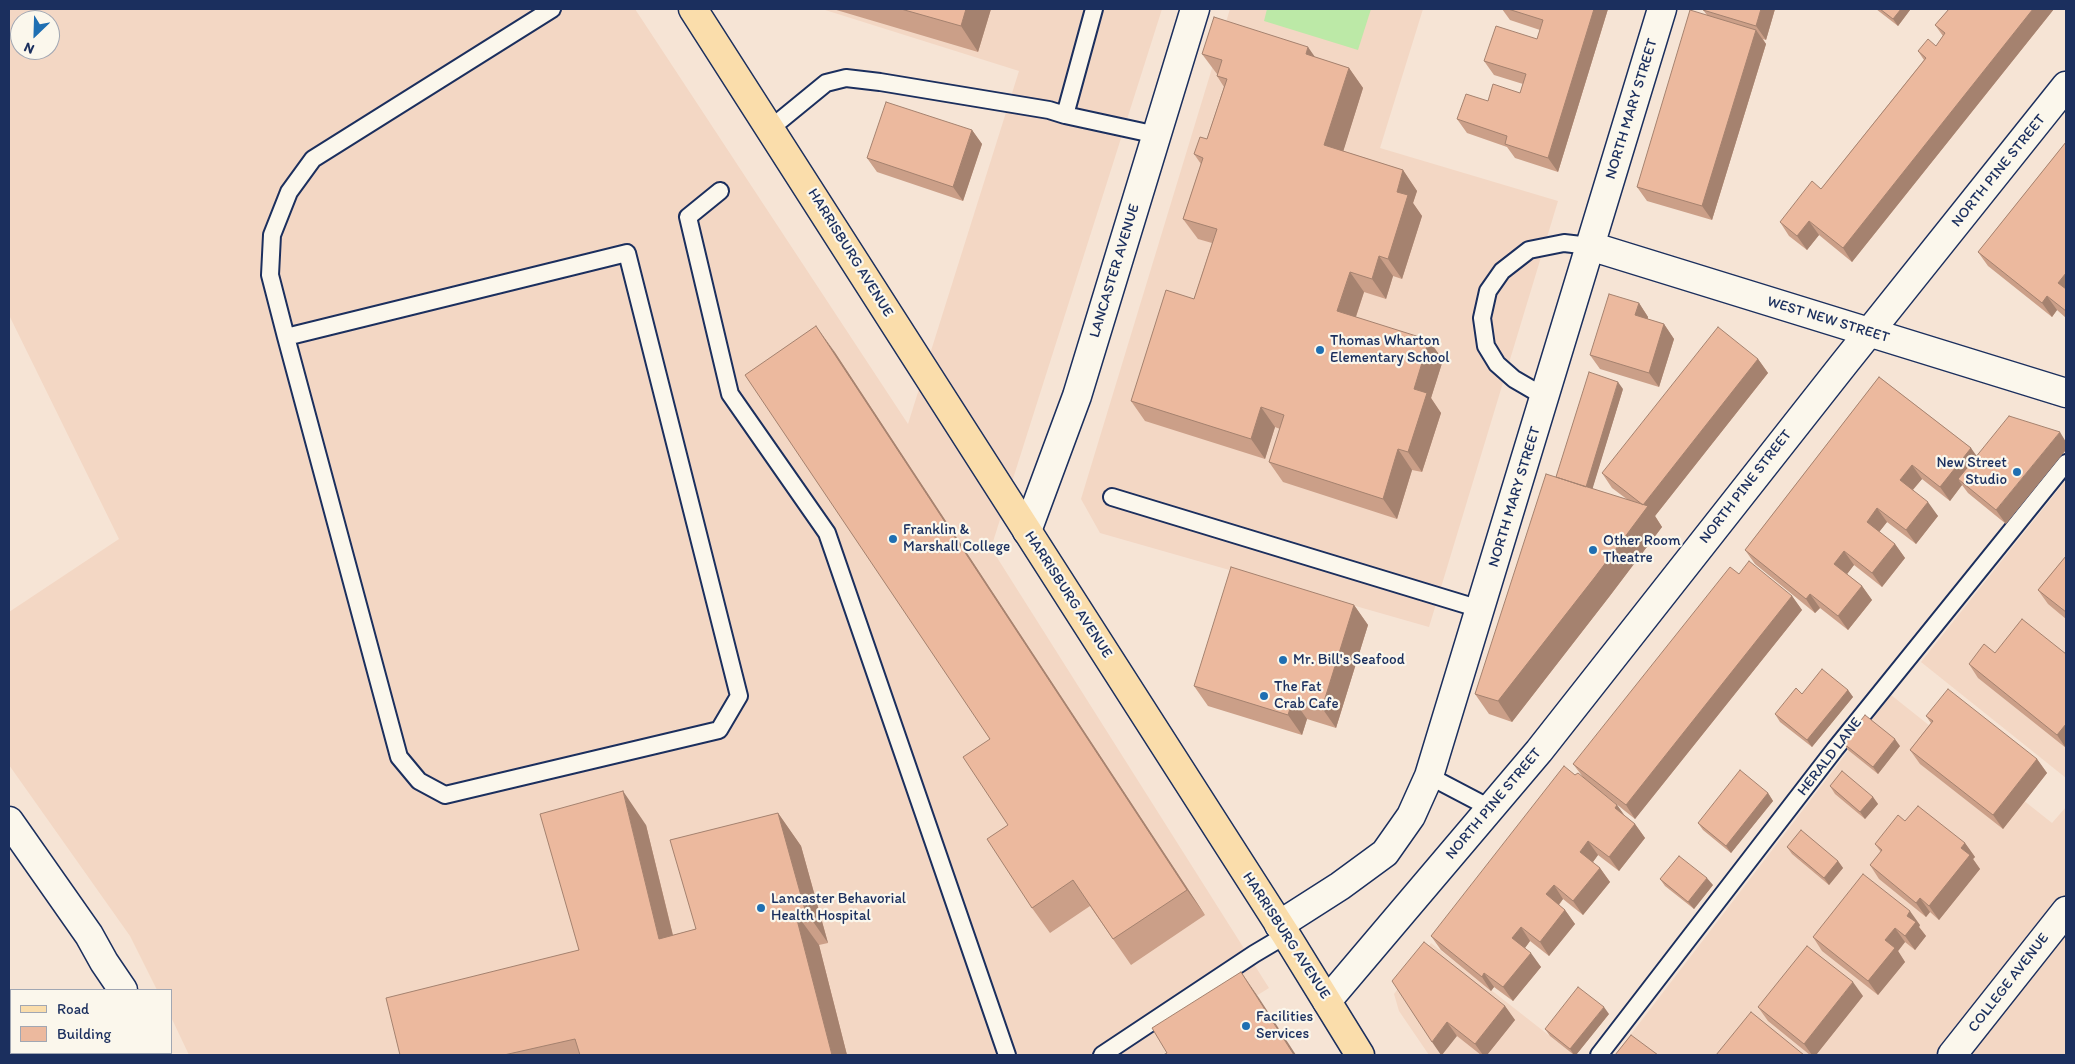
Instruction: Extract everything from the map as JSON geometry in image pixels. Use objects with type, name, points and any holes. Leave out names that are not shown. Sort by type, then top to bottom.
[{"type":"main road","name":"HARRISBURG AVENUE","points":[[693,9],[771,128],[1360,1055]]},
{"type":"street","name":"LANCASTER AVENUE","points":[[1027,531],[1077,396],[1195,9]]},
{"type":"street","name":"NORTH MARY STREET","points":[[1282,930],[1385,853],[1411,816],[1429,776],[1662,9]]},
{"type":"street","name":"NORTH PINE STREET","points":[[1327,1001],[1538,751],[2066,86]]},
{"type":"street","name":"WEST NEW STREET","points":[[1590,246],[2066,393]]},
{"type":"street","points":[[9,821],[89,935],[122,989]]},
{"type":"street","name":"COLLEGE AVENUE","points":[[1952,1055],[2066,911]]},
{"type":"lane","points":[[286,337],[627,253],[739,696],[719,730],[445,795],[419,781],[399,758],[286,337],[270,275],[272,235],[289,192],[313,159],[552,9]]},
{"type":"lane","points":[[1065,115],[1094,9]]},
{"type":"lane","points":[[771,128],[826,83],[846,78],[880,82],[1065,115],[1157,135]]},
{"type":"lane","points":[[720,191],[688,217],[730,394],[827,533],[1007,1055]]},
{"type":"lane","points":[[1545,397],[1514,379],[1497,364],[1486,346],[1482,318],[1488,291],[1502,271],[1529,250],[1564,243],[1590,246]]},
{"type":"lane","name":"HERALD LANE","points":[[1599,1055],[1835,749],[2066,463]]},
{"type":"lane","points":[[1112,497],[1480,609]]},
{"type":"lane","points":[[1429,776],[1490,808]]},
{"type":"lane","points":[[1102,1055],[1254,954],[1282,930]]},
{"type":"shaded area","points":[[9,9],[635,9],[908,424],[1019,71],[822,9],[1162,9],[991,548],[1269,988],[1161,1055],[189,1055],[172,1019],[172,989],[156,989],[130,936],[9,765],[9,612],[119,539],[9,315]]},
{"type":"shaded area","name":"Thomas Wharton Elementary School","points":[[1230,9],[1423,9],[1380,148],[1558,201],[1429,627],[1100,533],[1081,499]]},
{"type":"shaded area","points":[[2066,480],[2066,778],[1921,662]]},
{"type":"shaded area","points":[[1891,695],[2052,823],[2066,807],[2066,1055],[1615,1055]]},
{"type":"shaded area","points":[[1431,943],[1574,1055],[1429,1055],[1399,1011],[1394,994]]},
{"type":"green space","points":[[1267,9],[1371,9],[1358,50],[1264,21]]},
{"type":"building","points":[[901,9],[966,9],[961,26]]},
{"type":"building","points":[[1508,9],[1594,9],[1548,158],[1505,144],[1507,136],[1457,119],[1466,94],[1488,101],[1493,84],[1520,93],[1526,74],[1484,61],[1496,26],[1537,39],[1543,20]]},
{"type":"building","points":[[1704,9],[1761,9],[1756,26]]},
{"type":"building","points":[[1880,9],[1901,9],[1893,19]]},
{"type":"building","points":[[1949,9],[2033,9],[1843,248],[1809,221],[1797,236],[1780,222],[1812,181],[1821,189],[1926,58],[1918,51],[1928,39],[1936,46],[1945,33],[1935,25]]},
{"type":"building","points":[[1690,10],[1756,30],[1702,206],[1637,187]]},
{"type":"building","points":[[1214,17],[1308,47],[1306,54],[1349,68],[1324,145],[1403,170],[1397,192],[1408,195],[1388,259],[1379,256],[1372,279],[1350,272],[1337,311],[1429,340],[1414,389],[1427,393],[1408,452],[1398,449],[1383,499],[1269,462],[1284,415],[1261,407],[1251,439],[1131,401],[1166,290],[1194,299],[1217,229],[1183,219],[1203,158],[1194,154],[1200,137],[1207,139],[1227,79],[1217,76],[1222,60],[1202,54]]},
{"type":"building","points":[[886,102],[972,130],[953,187],[867,158]]},
{"type":"building","points":[[2066,142],[2066,273],[2058,283],[2066,289],[2066,311],[2047,296],[2042,303],[1978,252]]},
{"type":"building","points":[[1609,294],[1639,303],[1635,315],[1664,324],[1649,373],[1590,355]]},
{"type":"building","points":[[816,326],[1187,890],[1113,939],[1073,880],[1032,908],[987,839],[1008,825],[963,757],[990,739],[745,375]]},
{"type":"building","points":[[1718,327],[1758,359],[1643,505],[1602,473]]},
{"type":"building","points":[[1589,372],[1618,382],[1586,487],[1556,477]]},
{"type":"building","points":[[1879,377],[1971,448],[1940,487],[1912,465],[1900,480],[1928,502],[1906,530],[1877,508],[1867,522],[1895,544],[1872,573],[1844,551],[1834,564],[1862,586],[1838,616],[1810,594],[1806,599],[1745,550]]},
{"type":"building","name":"New Street Studio","points":[[2009,416],[2060,432],[1996,510],[1958,479]]},
{"type":"building","points":[[1546,474],[1648,506],[1498,701],[1475,694]]},
{"type":"building","points":[[2066,556],[2066,612],[2038,590]]},
{"type":"building","points":[[1749,561],[1792,596],[1626,805],[1573,764],[1730,567],[1739,574]]},
{"type":"building","points":[[1231,567],[1354,605],[1322,708],[1293,699],[1288,715],[1194,686]]},
{"type":"building","points":[[2022,619],[2066,654],[2066,724],[2057,735],[1969,664],[1984,644],[1995,653]]},
{"type":"building","points":[[1822,669],[1848,690],[1807,740],[1775,714],[1796,688],[1802,694]]},
{"type":"building","points":[[1948,689],[2037,759],[1993,815],[1910,750],[1933,721],[1926,716]]},
{"type":"building","points":[[1865,715],[1895,739],[1873,767],[1843,743]]},
{"type":"building","points":[[1564,766],[1575,775],[1578,773],[1617,805],[1615,808],[1635,824],[1609,857],[1588,841],[1580,852],[1600,868],[1573,901],[1554,885],[1546,894],[1565,910],[1540,942],[1521,927],[1512,938],[1531,953],[1503,987],[1484,973],[1482,977],[1431,936]]},
{"type":"building","points":[[1740,770],[1768,793],[1726,846],[1698,823]]},
{"type":"building","points":[[1842,771],[1873,797],[1860,812],[1830,786]]},
{"type":"building","name":"Lancaster Behavorial Health Hospital","points":[[623,791],[659,939],[696,929],[670,840],[778,813],[805,910],[795,912],[832,1055],[580,1055],[575,1039],[504,1055],[400,1055],[386,998],[579,950],[540,814]]},
{"type":"building","points":[[1918,806],[1965,843],[1961,848],[1970,855],[1929,906],[1920,898],[1916,903],[1870,865],[1882,850],[1875,844],[1898,815],[1905,821]]},
{"type":"building","points":[[1801,830],[1838,861],[1824,878],[1787,847]]},
{"type":"building","points":[[1679,856],[1707,878],[1688,902],[1660,879]]},
{"type":"building","points":[[1863,874],[1910,911],[1907,916],[1916,922],[1905,936],[1895,928],[1885,940],[1895,948],[1868,981],[1813,937]]},
{"type":"building","points":[[1424,942],[1505,1006],[1475,1044],[1447,1022],[1432,1042],[1392,981]]},
{"type":"building","points":[[1807,946],[1853,982],[1804,1044],[1758,1007]]},
{"type":"building","points":[[1241,972],[1294,1055],[1163,1055],[1167,1053],[1152,1028]]},
{"type":"building","points":[[1578,987],[1604,1007],[1570,1049],[1545,1029]]},
{"type":"building","points":[[1751,1012],[1804,1055],[1716,1055]]},
{"type":"building","points":[[1631,1035],[1658,1055],[1615,1055]]},
{"type":"place","name":"Thomas Wharton Elementary School","points":[[1320,350]]},
{"type":"place","name":"New Street Studio","points":[[2017,472]]},
{"type":"place","name":"Franklin & Marshall College","points":[[893,539]]},
{"type":"place","name":"Other Room Theatre","points":[[1593,550]]},
{"type":"place","name":"Mr. Bill's Seafood","points":[[1283,660]]},
{"type":"place","name":"The Fat Crab Cafe","points":[[1264,696]]},
{"type":"place","name":"Lancaster Behavorial Health Hospital","points":[[761,908]]},
{"type":"place","name":"Facilities Services","points":[[1246,1026]]}]
